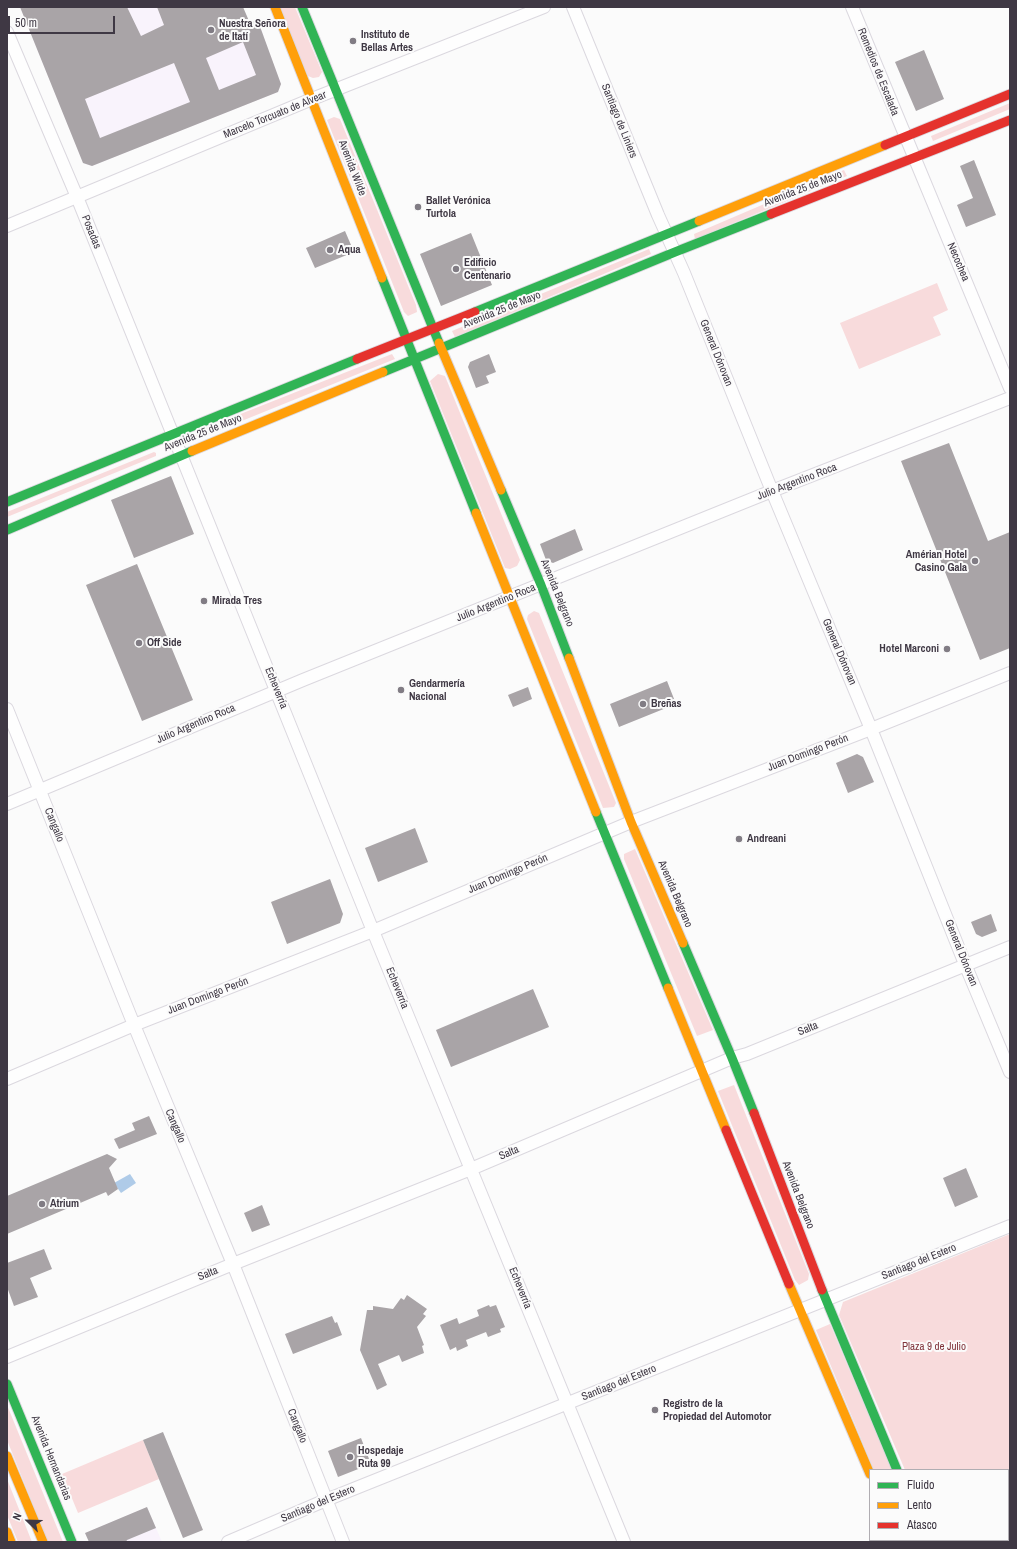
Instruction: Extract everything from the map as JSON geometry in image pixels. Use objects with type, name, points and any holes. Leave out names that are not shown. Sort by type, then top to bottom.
[{"type":"main road","name":"Avenida Wilde","points":[[275,7],[406,339]]},
{"type":"main road","name":"Avenida Wilde","points":[[302,7],[433,328]]},
{"type":"main road","name":"Avenida 25 de Mayo","points":[[7,502],[173,433],[1010,94]]},
{"type":"main road","name":"Avenida 25 de Mayo","points":[[7,530],[181,455],[675,252],[1010,120]]},
{"type":"main road","name":"Avenida Belgrano","points":[[433,328],[541,585],[632,822],[732,1058],[826,1299],[897,1469]]},
{"type":"main road","points":[[406,339],[800,1310],[869,1472]]},
{"type":"main road","name":"Avenida Hernandarias","points":[[7,1384],[72,1542]]},
{"type":"main road","points":[[7,1456],[42,1542]]},
{"type":"main road","points":[[7,1532],[11,1542]]},
{"type":"street","name":"Marcelo Torcuato de Alvear","points":[[7,226],[312,99],[336,91],[544,7]]},
{"type":"street","name":"Santiago de Liniers","points":[[573,7],[666,234]]},
{"type":"street","name":"Remedios de Escalada","points":[[852,7],[905,136]]},
{"type":"street","name":"Posadas","points":[[7,32],[77,197],[173,433]]},
{"type":"street","name":"Necochea","points":[[905,136],[1010,388]]},
{"type":"street","name":"General Dónovan","points":[[666,234],[675,252],[871,729],[1010,1072]]},
{"type":"street","name":"Julio Argentino Roca","points":[[7,804],[277,690],[772,491],[1010,398]]},
{"type":"street","name":"Echeverría","points":[[173,433],[373,931],[566,1404],[624,1542]]},
{"type":"street","name":"Juan Domingo Perón","points":[[7,1079],[134,1025],[373,931],[632,822],[1010,673]]},
{"type":"street","name":"Cangallo","points":[[7,709],[134,1025],[233,1264],[343,1542]]},
{"type":"street","name":"Salta","points":[[7,1357],[233,1264],[471,1169],[702,1070],[761,1048],[1010,947]]},
{"type":"street","name":"Santiago del Estero","points":[[228,1542],[326,1500],[1010,1226]]},
{"type":"shaded area","points":[[20,7],[233,7],[191,26],[258,21],[281,84],[278,92],[92,166],[83,163]]},
{"type":"shaded area","points":[[147,1507],[162,1542],[89,1542],[85,1533]]},
{"type":"green space","points":[[279,7],[295,7],[322,72],[319,77],[313,78],[308,76]]},
{"type":"green space","points":[[1010,103],[1010,109],[933,141],[931,136]]},
{"type":"green space","points":[[334,117],[340,119],[416,305],[417,312],[408,316],[404,312],[327,120]]},
{"type":"green space","points":[[844,170],[847,176],[695,239],[694,234]]},
{"type":"green space","points":[[649,249],[651,254],[455,337],[452,331]]},
{"type":"green space","points":[[937,283],[948,310],[933,317],[941,335],[859,369],[840,323]]},
{"type":"green space","points":[[392,354],[395,359],[197,439],[195,432]]},
{"type":"green space","points":[[438,374],[445,376],[520,560],[517,566],[510,569],[505,568],[430,381]]},
{"type":"green space","points":[[154,452],[156,453],[156,456],[7,517],[7,512]]},
{"type":"green space","points":[[534,611],[539,613],[616,803],[614,807],[603,808],[527,619],[528,615]]},
{"type":"green space","points":[[635,849],[713,1030],[697,1036],[624,859],[624,854]]},
{"type":"green space","points":[[734,1085],[809,1274],[808,1280],[799,1285],[795,1280],[718,1091]]},
{"type":"green space","name":"Plaza 9 de Julio","points":[[1010,1234],[1010,1492],[1009,1469],[905,1469],[839,1315],[843,1302]]},
{"type":"green space","points":[[830,1324],[892,1469],[874,1469],[816,1330]]},
{"type":"green space","points":[[7,1405],[63,1542],[48,1542],[7,1440]]},
{"type":"green space","points":[[143,1440],[159,1479],[78,1513],[62,1474]]},
{"type":"green space","points":[[7,1479],[32,1542],[18,1542],[7,1515]]},
{"type":"water","points":[[130,1174],[136,1183],[121,1193],[114,1183]]},
{"type":"building","points":[[20,7],[127,7],[141,36],[164,25],[157,7],[243,7],[249,21],[258,21],[281,84],[278,92],[92,166],[83,163]],"holes":[[[243,42],[256,75],[219,90],[206,58]],[[174,63],[190,102],[100,138],[85,99]]]},
{"type":"building","points":[[924,50],[944,99],[916,111],[895,62]]},
{"type":"building","points":[[974,160],[996,215],[966,227],[957,205],[973,198],[960,166]]},
{"type":"building","name":"Aqua","points":[[345,231],[354,252],[315,268],[306,248]]},
{"type":"building","name":"Edificio Centenario","points":[[471,233],[492,285],[441,306],[420,254]]},
{"type":"building","points":[[489,354],[496,372],[486,376],[489,383],[476,388],[468,367],[470,362]]},
{"type":"building","name":"Amérian Hotel Casino Gala","points":[[949,443],[988,541],[1010,532],[1010,648],[980,660],[901,461]]},
{"type":"building","points":[[171,476],[194,534],[134,558],[111,500]]},
{"type":"building","points":[[575,529],[583,550],[553,563],[546,560],[540,544]]},
{"type":"building","name":"Off Side","points":[[137,564],[193,700],[142,721],[86,585]]},
{"type":"building","name":"Breñas","points":[[667,681],[676,704],[619,727],[610,704]]},
{"type":"building","points":[[528,687],[532,699],[513,707],[508,695]]},
{"type":"building","points":[[857,754],[863,757],[874,782],[848,793],[836,763]]},
{"type":"building","points":[[415,828],[428,862],[378,882],[365,848]]},
{"type":"building","points":[[330,879],[343,914],[340,923],[287,944],[271,902]]},
{"type":"building","points":[[991,914],[997,931],[982,937],[976,934],[971,922]]},
{"type":"building","points":[[533,989],[549,1027],[451,1067],[436,1030]]},
{"type":"building","points":[[149,1116],[157,1134],[119,1149],[114,1139],[135,1130],[132,1123]]},
{"type":"building","points":[[107,1154],[117,1159],[109,1168],[118,1189],[108,1196],[106,1192],[7,1234],[7,1196]]},
{"type":"building","points":[[966,1168],[978,1197],[955,1207],[943,1178]]},
{"type":"building","points":[[262,1205],[270,1225],[252,1232],[244,1213]]},
{"type":"building","points":[[44,1249],[52,1269],[30,1278],[38,1297],[14,1306],[7,1287],[7,1263]]},
{"type":"building","points":[[407,1295],[427,1309],[423,1314],[426,1316],[417,1327],[424,1345],[422,1346],[424,1353],[402,1362],[399,1355],[378,1364],[387,1385],[377,1390],[360,1350],[367,1310],[373,1310],[373,1306],[393,1309],[401,1298],[404,1300]]},
{"type":"building","points":[[489,1305],[490,1307],[496,1305],[505,1327],[500,1329],[501,1332],[488,1337],[486,1332],[466,1340],[468,1346],[457,1351],[456,1347],[450,1350],[440,1325],[457,1318],[459,1324],[479,1316],[477,1310]]},
{"type":"building","points":[[332,1316],[335,1323],[337,1322],[342,1335],[293,1354],[285,1334]]},
{"type":"building","points":[[163,1432],[203,1530],[183,1538],[143,1440]]},
{"type":"building","name":"Hospedaje Ruta 99","points":[[361,1438],[371,1464],[338,1477],[328,1451]]},
{"type":"building","points":[[147,1507],[156,1528],[127,1540],[126,1542],[89,1542],[85,1533]]},
{"type":"traffic: fast","points":[[302,7],[439,343]]},
{"type":"traffic: fast","points":[[383,372],[771,214]]},
{"type":"traffic: fast","points":[[475,312],[699,221]]},
{"type":"traffic: fast","points":[[382,278],[476,513]]},
{"type":"traffic: fast","points":[[7,502],[357,359]]},
{"type":"traffic: fast","points":[[7,530],[192,451]]},
{"type":"traffic: fast","points":[[501,490],[541,585],[569,658]]},
{"type":"traffic: fast","points":[[596,812],[668,988]]},
{"type":"traffic: fast","points":[[683,943],[754,1113]]},
{"type":"traffic: fast","points":[[822,1290],[897,1469]]},
{"type":"traffic: fast","points":[[7,1384],[72,1542]]},
{"type":"traffic: slow","points":[[275,7],[382,278]]},
{"type":"traffic: slow","points":[[699,221],[885,145]]},
{"type":"traffic: slow","points":[[439,343],[501,490]]},
{"type":"traffic: slow","points":[[192,451],[383,372]]},
{"type":"traffic: slow","points":[[476,513],[596,812]]},
{"type":"traffic: slow","points":[[569,658],[631,822],[683,943]]},
{"type":"traffic: slow","points":[[668,988],[726,1130]]},
{"type":"traffic: slow","points":[[789,1284],[869,1472]]},
{"type":"traffic: slow","points":[[7,1456],[43,1542]]},
{"type":"traffic: slow","points":[[7,1532],[11,1542]]},
{"type":"traffic: jam","points":[[885,145],[1010,94]]},
{"type":"traffic: jam","points":[[771,214],[1010,120]]},
{"type":"traffic: jam","points":[[357,359],[475,312]]},
{"type":"traffic: jam","points":[[754,1113],[822,1290]]},
{"type":"traffic: jam","points":[[726,1130],[789,1284]]},
{"type":"place","name":"Nuestra Señora de Itatí","points":[[211,30]]},
{"type":"place","name":"Instituto de Bellas Artes","points":[[353,41]]},
{"type":"place","name":"Ballet Verónica Turtola","points":[[418,207]]},
{"type":"place","name":"Aqua","points":[[330,250]]},
{"type":"place","name":"Edificio Centenario","points":[[456,269]]},
{"type":"place","name":"Amérian Hotel Casino Gala","points":[[975,561]]},
{"type":"place","name":"Mirada Tres","points":[[204,601]]},
{"type":"place","name":"Off Side","points":[[139,643]]},
{"type":"place","name":"Hotel Marconi","points":[[947,649]]},
{"type":"place","name":"Gendarmería Nacional","points":[[401,690]]},
{"type":"place","name":"Breñas","points":[[643,704]]},
{"type":"place","name":"Andreani","points":[[739,839]]},
{"type":"place","name":"Atrium","points":[[42,1204]]},
{"type":"place","name":"Registro de la Propiedad del Automotor","points":[[655,1410]]},
{"type":"place","name":"Hospedaje Ruta 99","points":[[350,1457]]}]
